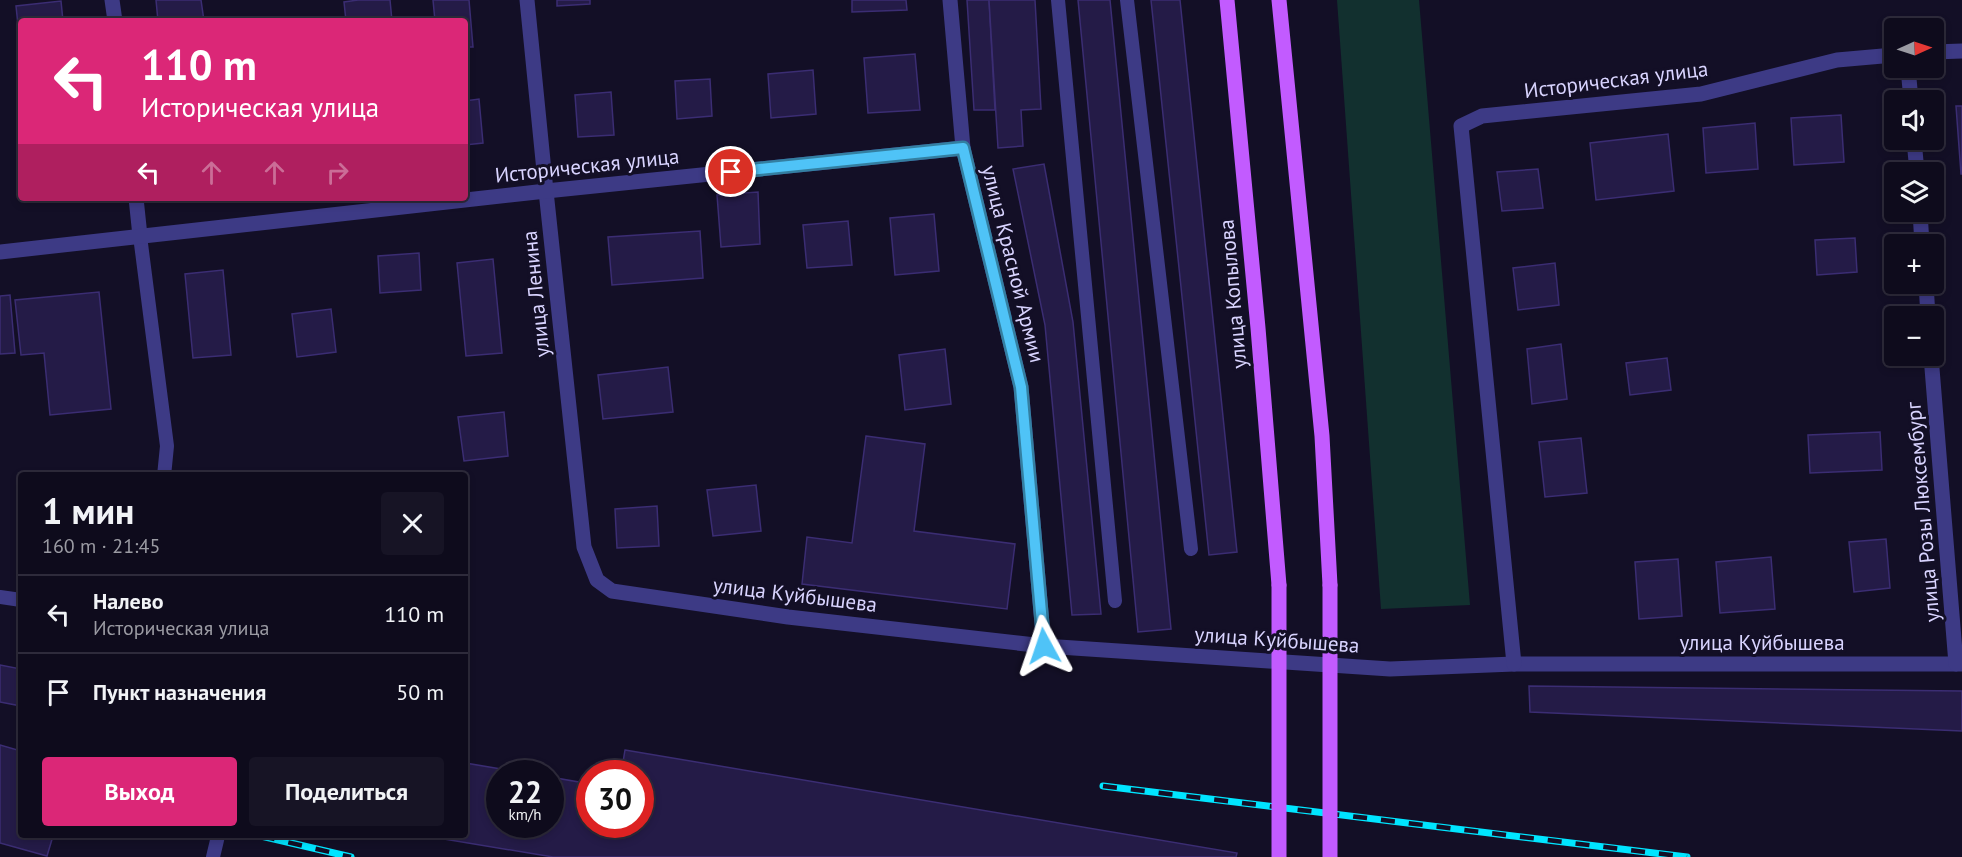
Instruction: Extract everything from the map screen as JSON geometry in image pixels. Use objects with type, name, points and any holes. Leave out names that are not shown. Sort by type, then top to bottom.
[{"type":"main road","name":"улица Копылова","points":[[1227,0],[1256,305],[1279,585],[1279,857]]},
{"type":"main road","points":[[1279,0],[1322,436],[1330,585],[1330,857]]},
{"type":"street","points":[[112,0],[115,18]]},
{"type":"street","name":"улица Ленина","points":[[528,0],[584,547],[597,580]]},
{"type":"street","name":"улица Красной Армии","points":[[950,0],[963,148],[1021,387],[1044,646]]},
{"type":"street","points":[[1944,52],[1962,51]]},
{"type":"street","name":"Историческая улица","points":[[1514,664],[1461,126],[1482,116],[1701,94],[1837,60],[1884,55]]},
{"type":"street","name":"Историческая улица","points":[[468,200],[963,148]]},
{"type":"street","points":[[136,201],[140,236]]},
{"type":"street","name":"Историческая улица","points":[[0,252],[456,201]]},
{"type":"street","name":"улица Розы Люксембург","points":[[1932,366],[1959,664]]},
{"type":"street","name":"улица Куйбышева","points":[[597,580],[612,591],[764,613],[1044,646],[1390,669],[1514,664],[1959,664]]},
{"type":"lane","points":[[1058,0],[1115,601]]},
{"type":"lane","points":[[1126,0],[1191,549]]},
{"type":"lane","points":[[140,236],[167,446],[164,472]]},
{"type":"lane","points":[[0,597],[18,600]]},
{"type":"lane","points":[[213,857],[218,838]]},
{"type":"green space","points":[[1337,0],[1419,0],[1470,605],[1381,609]]},
{"type":"building","points":[[156,0],[201,0],[204,18],[158,18]]},
{"type":"building","points":[[390,0],[392,18],[346,18],[344,2]]},
{"type":"building","points":[[433,0],[469,0],[473,47],[468,47],[468,18],[435,18]]},
{"type":"building","points":[[557,0],[590,0],[590,4],[557,6]]},
{"type":"building","points":[[852,0],[906,0],[907,10],[852,12]]},
{"type":"building","points":[[967,0],[989,0],[995,110],[974,110]]},
{"type":"building","points":[[989,0],[1035,0],[1041,109],[1021,110],[1023,146],[998,148]]},
{"type":"building","points":[[1078,0],[1110,0],[1171,629],[1138,632]]},
{"type":"building","points":[[1151,0],[1180,0],[1237,552],[1209,555]]},
{"type":"building","points":[[61,1],[63,18],[18,18],[18,25],[16,6]]},
{"type":"building","points":[[915,54],[920,110],[868,113],[864,58]]},
{"type":"building","points":[[813,70],[816,114],[771,118],[768,74]]},
{"type":"building","points":[[710,79],[712,116],[677,119],[675,81]]},
{"type":"building","points":[[611,92],[614,135],[578,137],[575,95]]},
{"type":"building","points":[[479,99],[483,143],[468,145],[468,101]]},
{"type":"building","points":[[1956,106],[1962,106],[1962,174],[1961,174]]},
{"type":"building","points":[[1841,115],[1844,162],[1794,165],[1791,118]]},
{"type":"building","points":[[1755,123],[1758,169],[1706,173],[1703,128]]},
{"type":"building","points":[[1668,134],[1674,191],[1596,200],[1590,143]]},
{"type":"building","points":[[1044,164],[1073,322],[1101,614],[1072,615],[1045,325],[1013,169]]},
{"type":"building","points":[[1538,169],[1543,208],[1502,211],[1497,172]]},
{"type":"building","points":[[758,192],[760,244],[721,247],[717,195]]},
{"type":"building","points":[[934,214],[939,271],[895,275],[890,218]]},
{"type":"building","points":[[848,221],[852,265],[807,268],[803,225]]},
{"type":"building","points":[[700,231],[703,278],[612,285],[608,237]]},
{"type":"building","points":[[1855,238],[1857,272],[1817,275],[1815,240]]},
{"type":"building","points":[[419,253],[421,290],[380,293],[378,256]]},
{"type":"building","points":[[493,259],[502,353],[466,356],[457,263]]},
{"type":"building","points":[[1555,263],[1559,305],[1518,310],[1513,268]]},
{"type":"building","points":[[223,270],[231,355],[193,358],[185,274]]},
{"type":"building","points":[[99,292],[111,409],[50,415],[44,353],[21,355],[15,300]]},
{"type":"building","points":[[10,295],[15,353],[0,354],[0,296]]},
{"type":"building","points":[[331,309],[336,352],[297,357],[292,314]]},
{"type":"building","points":[[1561,344],[1567,399],[1532,404],[1527,349]]},
{"type":"building","points":[[945,349],[951,404],[905,410],[899,355]]},
{"type":"building","points":[[1667,358],[1671,390],[1630,395],[1626,363]]},
{"type":"building","points":[[668,367],[673,412],[603,419],[598,375]]},
{"type":"building","points":[[504,412],[508,456],[464,461],[458,417]]},
{"type":"building","points":[[1880,432],[1882,470],[1810,473],[1808,435]]},
{"type":"building","points":[[866,436],[925,444],[914,531],[1015,544],[1007,609],[802,584],[807,537],[852,543]]},
{"type":"building","points":[[1581,438],[1587,493],[1545,497],[1539,442]]},
{"type":"building","points":[[756,485],[761,531],[713,536],[707,490]]},
{"type":"building","points":[[657,506],[659,546],[617,548],[615,509]]},
{"type":"building","points":[[1886,539],[1890,588],[1854,592],[1849,542]]},
{"type":"building","points":[[1771,557],[1775,609],[1720,613],[1716,562]]},
{"type":"building","points":[[1678,559],[1682,616],[1639,619],[1635,562]]},
{"type":"building","points":[[0,665],[18,668],[18,705],[0,702]]},
{"type":"building","points":[[1529,686],[1962,691],[1962,731],[1530,712]]},
{"type":"building","points":[[0,745],[18,750],[18,838],[52,838],[47,856],[0,843]]},
{"type":"building","points":[[625,750],[1237,853],[1236,857],[553,857],[438,838],[468,838],[468,763],[486,766],[486,838],[564,838],[564,779],[576,782],[576,838],[654,838],[654,760],[623,760]]},
{"type":"railway","points":[[1103,786],[1687,857]]},
{"type":"railway","points":[[270,838],[351,857]]},
{"type":"route","points":[[731,172],[963,148],[1021,387],[1044,646]]}]
